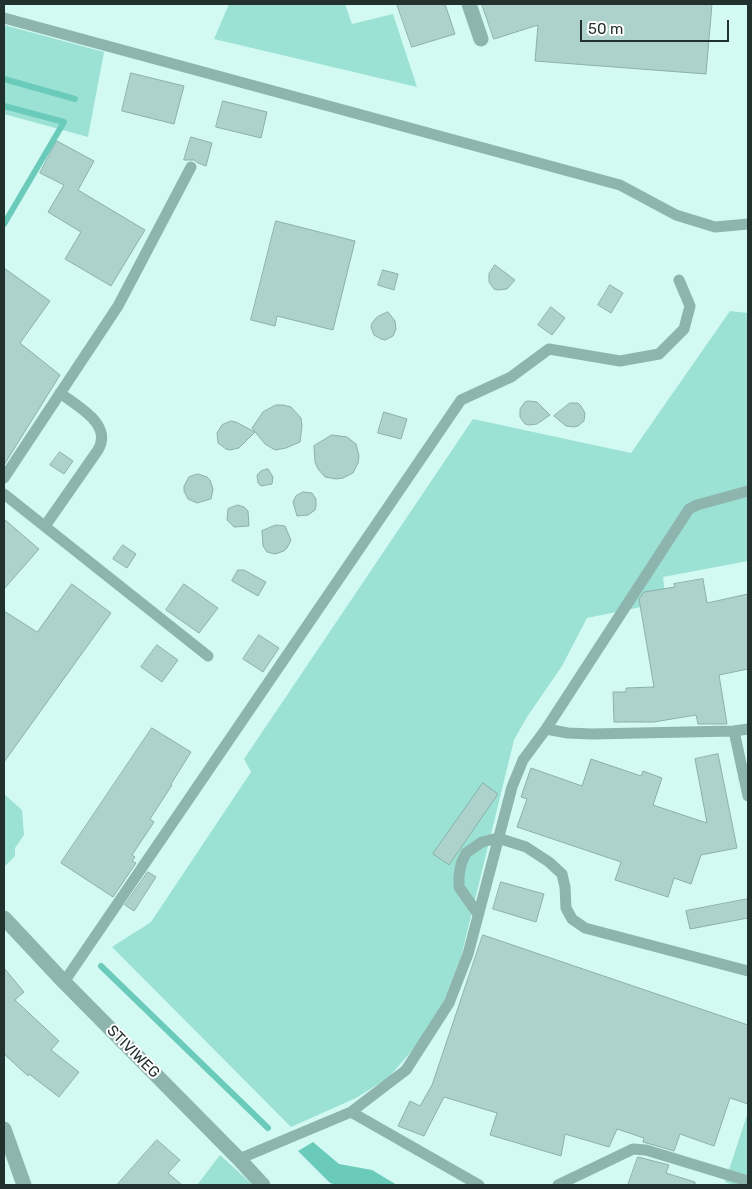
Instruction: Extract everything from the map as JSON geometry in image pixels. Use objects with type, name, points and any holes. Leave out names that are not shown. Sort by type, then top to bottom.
[{"type":"street","points":[[469,4],[480,38]]},
{"type":"street","name":"STIVIWEG","points":[[4,918],[263,1185]]},
{"type":"street","points":[[4,1129],[24,1185]]},
{"type":"lane","points":[[4,18],[620,185],[676,215],[715,227],[748,224]]},
{"type":"lane","points":[[4,478],[118,306],[191,167]]},
{"type":"lane","points":[[64,982],[461,400],[511,378],[549,348],[620,361],[659,354],[684,329],[690,306],[679,280]]},
{"type":"lane","points":[[45,526],[102,444],[101,428],[97,422],[60,393]]},
{"type":"lane","points":[[239,1159],[352,1112],[406,1070],[449,1003],[468,954],[512,788],[523,760],[546,729],[689,509],[696,505],[748,491]]},
{"type":"lane","points":[[4,494],[208,656]]},
{"type":"lane","points":[[546,729],[568,733],[592,734],[734,731],[748,729]]},
{"type":"lane","points":[[734,731],[748,796]]},
{"type":"lane","points":[[478,914],[460,888],[461,864],[466,853],[482,842],[498,838],[526,847],[549,862],[562,874],[566,908],[572,919],[585,928],[748,971]]},
{"type":"lane","points":[[352,1112],[479,1185]]},
{"type":"lane","points":[[558,1185],[633,1150],[646,1150],[748,1181]]},
{"type":"shaded area","points":[[229,4],[345,4],[352,24],[393,14],[417,87],[214,39]]},
{"type":"shaded area","points":[[4,25],[104,52],[88,137],[4,114]]},
{"type":"shaded area","points":[[730,311],[748,313],[748,561],[663,577],[666,602],[587,618],[562,666],[527,717],[514,740],[461,957],[442,1005],[416,1046],[388,1078],[356,1098],[291,1127],[112,947],[151,922],[251,772],[244,759],[473,419],[631,453]]},
{"type":"shaded area","points":[[4,794],[22,810],[24,835],[15,848],[15,856],[4,867]]},
{"type":"shaded area","points":[[748,1112],[748,1185],[734,1185],[725,1182]]},
{"type":"shaded area","points":[[313,1142],[339,1164],[372,1170],[397,1185],[337,1185],[330,1183],[298,1151]]},
{"type":"shaded area","points":[[220,1155],[253,1185],[197,1185]]},
{"type":"building","points":[[397,4],[445,4],[455,34],[412,47]]},
{"type":"building","points":[[482,4],[712,4],[706,74],[535,61],[538,25],[494,39]]},
{"type":"building","points":[[131,73],[184,86],[174,124],[122,111]]},
{"type":"building","points":[[223,101],[267,112],[261,138],[216,127]]},
{"type":"building","points":[[191,137],[212,143],[206,166],[194,160],[184,160]]},
{"type":"building","points":[[57,141],[94,161],[78,190],[145,230],[111,286],[65,259],[81,232],[48,212],[64,185],[40,173]]},
{"type":"building","points":[[276,221],[355,241],[333,330],[277,316],[275,326],[251,320]]},
{"type":"building","points":[[495,265],[515,280],[507,289],[494,289],[489,282],[489,274]]},
{"type":"building","points":[[4,268],[50,301],[20,343],[60,375],[4,465]]},
{"type":"building","points":[[383,270],[398,274],[394,290],[378,285]]},
{"type":"building","points":[[610,285],[623,293],[611,313],[598,305]]},
{"type":"building","points":[[551,307],[565,318],[552,335],[538,325]]},
{"type":"building","points":[[388,312],[395,321],[396,329],[393,336],[385,340],[374,335],[371,327],[377,317]]},
{"type":"building","points":[[525,402],[537,402],[550,415],[537,424],[525,424],[520,417],[520,409]]},
{"type":"building","points":[[570,403],[578,403],[585,413],[584,421],[578,426],[566,426],[554,416]]},
{"type":"building","points":[[276,405],[291,407],[301,418],[302,426],[300,442],[275,450],[265,444],[252,428],[263,412]]},
{"type":"building","points":[[384,412],[407,419],[401,439],[378,433]]},
{"type":"building","points":[[231,421],[255,432],[239,448],[230,450],[218,443],[217,433],[222,425]]},
{"type":"building","points":[[332,435],[347,437],[356,444],[359,456],[358,463],[353,473],[343,478],[325,477],[315,462],[314,446]]},
{"type":"building","points":[[60,452],[73,461],[64,474],[50,465]]},
{"type":"building","points":[[268,469],[273,477],[272,484],[261,486],[258,483],[257,475],[261,471]]},
{"type":"building","points":[[198,474],[210,480],[213,489],[211,499],[197,503],[188,499],[184,486],[189,477]]},
{"type":"building","points":[[303,492],[312,493],[316,499],[316,507],[308,515],[297,516],[293,502],[296,496]]},
{"type":"building","points":[[238,505],[248,511],[249,526],[234,527],[227,520],[228,509]]},
{"type":"building","points":[[4,519],[39,549],[4,589]]},
{"type":"building","points":[[276,525],[285,526],[291,540],[284,551],[275,554],[267,552],[263,546],[262,531]]},
{"type":"building","points":[[123,545],[136,554],[127,568],[113,559]]},
{"type":"building","points":[[238,570],[244,570],[266,582],[258,596],[232,581]]},
{"type":"building","points":[[703,579],[707,603],[748,594],[748,669],[719,675],[727,724],[698,724],[696,715],[654,722],[614,722],[613,692],[626,692],[626,688],[654,687],[639,599],[644,592],[675,587],[674,584]]},
{"type":"building","points":[[72,584],[111,613],[4,762],[4,611],[37,632]]},
{"type":"building","points":[[184,584],[218,608],[199,633],[166,610]]},
{"type":"building","points":[[259,635],[279,648],[263,672],[243,659]]},
{"type":"building","points":[[157,645],[178,660],[162,682],[141,667]]},
{"type":"building","points":[[152,728],[191,752],[150,819],[154,822],[132,855],[135,857],[132,861],[136,863],[113,897],[61,863]]},
{"type":"building","points":[[718,754],[737,848],[701,855],[691,884],[674,878],[668,897],[615,880],[621,862],[517,827],[527,799],[521,797],[531,768],[582,786],[591,759],[641,776],[643,771],[662,778],[653,805],[707,823],[695,759]]},
{"type":"building","points":[[483,783],[498,794],[449,865],[433,854]]},
{"type":"building","points":[[148,872],[156,877],[134,911],[125,905]]},
{"type":"building","points":[[501,882],[544,894],[536,922],[493,909]]},
{"type":"building","points":[[748,899],[748,918],[690,929],[686,911]]},
{"type":"building","points":[[483,935],[748,1025],[748,1104],[730,1098],[714,1146],[680,1134],[674,1151],[643,1142],[644,1138],[617,1129],[609,1147],[565,1134],[561,1156],[490,1135],[497,1113],[444,1097],[424,1136],[398,1126],[410,1101],[420,1106],[432,1085]]},
{"type":"building","points":[[4,968],[24,992],[15,1000],[59,1041],[51,1050],[79,1072],[59,1097],[29,1074],[28,1076],[4,1054]]},
{"type":"building","points":[[157,1140],[180,1160],[168,1173],[182,1185],[117,1185]]},
{"type":"building","points":[[638,1157],[669,1165],[666,1173],[695,1182],[695,1185],[628,1185]]},
{"type":"waterway","points":[[4,79],[75,99]]},
{"type":"waterway","points":[[4,106],[64,122],[4,224]]},
{"type":"waterway","points":[[101,966],[268,1128]]}]
